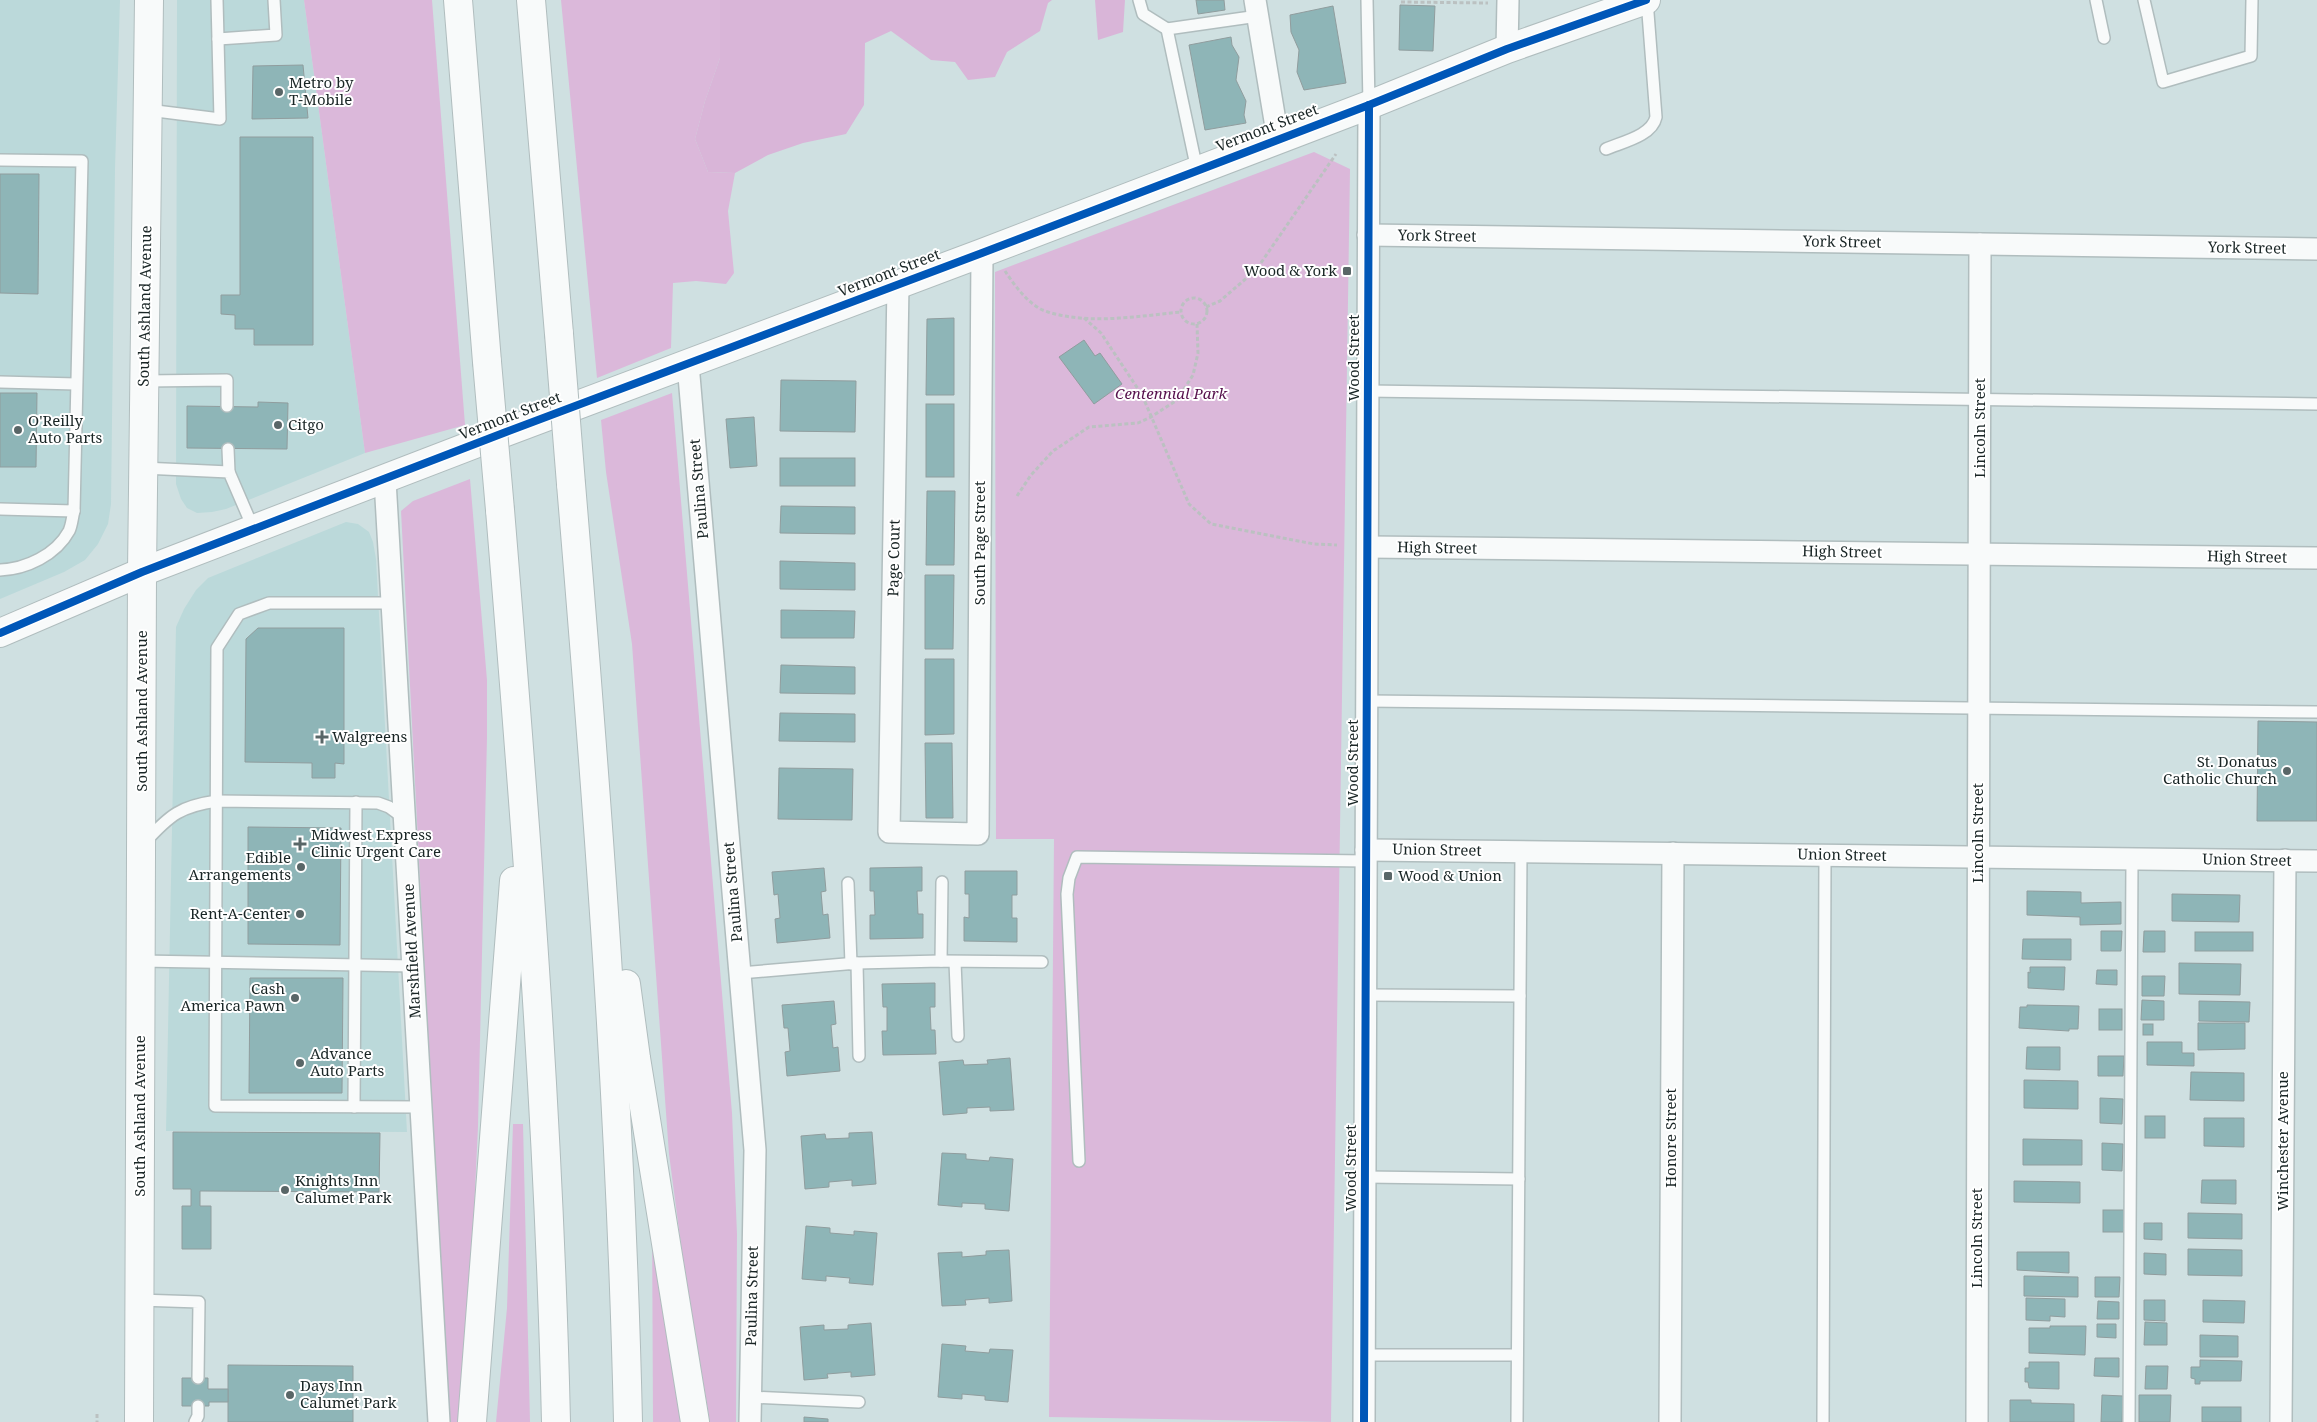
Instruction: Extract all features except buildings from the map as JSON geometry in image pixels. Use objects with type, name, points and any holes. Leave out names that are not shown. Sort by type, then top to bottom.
[{"type":"main road","name":"South Ashland Avenue","points":[[139,1422],[142,572],[149,0]]},
{"type":"main road","points":[[458,0],[522,789],[544,1097],[551,1244],[556,1422]]},
{"type":"main road","points":[[531,0],[586,660],[617,1101],[628,1422]]},
{"type":"main road","name":"Vermont Street","points":[[0,633],[142,572],[982,253],[1507,49],[1647,0]]},
{"type":"main road","points":[[586,660],[636,1058],[695,1422]]},
{"type":"main road","points":[[472,1422],[522,789]]},
{"type":"street","points":[[1498,2],[1507,49]]},
{"type":"street","points":[[1256,8],[1278,139]]},
{"type":"street","name":"Wood Street","points":[[1364,1422],[1369,104]]},
{"type":"street","name":"York Street","points":[[1368,235],[2317,249]]},
{"type":"street","name":"Lincoln Street","points":[[1977,1422],[1980,244]]},
{"type":"street","name":"South Page Street","points":[[889,832],[978,834],[982,253]]},
{"type":"street","name":"Page Court","points":[[889,832],[898,284]]},
{"type":"street","name":"Paulina Street","points":[[688,364],[754,1150],[750,1422]]},
{"type":"street","name":"Marshfield Avenue","points":[[385,480],[439,1422]]},
{"type":"street","name":"High Street","points":[[1368,547],[2317,558]]},
{"type":"street","name":"Union Street","points":[[1366,855],[1521,852],[2317,861]]},
{"type":"street","name":"Honore Street","points":[[1670,1422],[1673,853]]},
{"type":"street","name":"Winchester Avenue","points":[[2281,1422],[2285,860]]},
{"type":"lane","points":[[148,110],[220,119],[217,0]]},
{"type":"lane","points":[[218,39],[276,35],[274,0]]},
{"type":"lane","points":[[1139,0],[1143,14],[1167,29],[1256,8]]},
{"type":"lane","points":[[1368,0],[1369,104]]},
{"type":"lane","points":[[1606,149],[1645,132],[1654,124],[1656,117],[1647,0]]},
{"type":"lane","points":[[2096,0],[2104,38]]},
{"type":"lane","points":[[2144,0],[2164,82],[2251,56],[2252,0]]},
{"type":"lane","points":[[1167,29],[1197,170]]},
{"type":"lane","points":[[0,160],[82,161],[74,512],[70,529],[56,547],[30,564],[0,570]]},
{"type":"lane","points":[[144,381],[227,380],[227,406]]},
{"type":"lane","points":[[0,382],[76,384]]},
{"type":"lane","points":[[1367,391],[2317,404]]},
{"type":"lane","points":[[228,449],[229,472],[254,530]]},
{"type":"lane","points":[[144,468],[229,472]]},
{"type":"lane","points":[[0,509],[74,512]]},
{"type":"lane","points":[[392,603],[269,603],[239,614],[217,648],[215,1106],[421,1107]]},
{"type":"lane","points":[[1367,701],[1979,710],[2317,712]]},
{"type":"lane","points":[[141,846],[160,826],[180,810],[193,804],[217,801],[378,802],[389,807],[404,818]]},
{"type":"lane","points":[[354,1107],[356,802]]},
{"type":"lane","points":[[1517,1422],[1521,852]]},
{"type":"lane","points":[[1079,1161],[1067,894],[1069,878],[1077,857],[1366,855]]},
{"type":"lane","points":[[1823,1422],[1825,855]]},
{"type":"lane","points":[[2130,1422],[2132,859]]},
{"type":"lane","points":[[941,961],[942,882]]},
{"type":"lane","points":[[848,883],[859,1056]]},
{"type":"lane","points":[[141,961],[413,966]]},
{"type":"lane","points":[[740,973],[854,964],[941,961],[1042,962]]},
{"type":"lane","points":[[955,962],[958,1036]]},
{"type":"lane","points":[[1366,995],[1520,996]]},
{"type":"lane","points":[[1364,1177],[1518,1179]]},
{"type":"lane","points":[[140,1300],[199,1302],[198,1378]]},
{"type":"lane","points":[[1364,1355],[1517,1355]]},
{"type":"lane","points":[[750,1397],[859,1402]]},
{"type":"lane","points":[[195,1422],[198,1416],[198,1406]]},
{"type":"path","points":[[1401,2],[1498,2]]},
{"type":"path","points":[[1206,307],[1220,302],[1256,270],[1336,154]]},
{"type":"path","points":[[1005,271],[1018,292],[1046,312],[1084,318],[1181,312]]},
{"type":"path","points":[[1194,298],[1202,301],[1206,307],[1204,320],[1197,324],[1185,320],[1181,312],[1183,304],[1194,298]]},
{"type":"path","points":[[1084,318],[1101,333],[1123,364],[1142,395],[1189,504],[1211,524],[1314,544],[1337,546]]},
{"type":"path","points":[[1017,496],[1053,451],[1089,427],[1138,423],[1151,417],[1176,400],[1193,375],[1198,353],[1197,324]]},
{"type":"path","points":[[97,1414],[97,1422]]},
{"type":"shaded area","points":[[0,0],[120,0],[115,169],[111,504],[108,524],[98,544],[85,560],[64,572],[0,599]]},
{"type":"shaded area","points":[[177,0],[304,0],[365,453],[226,509],[197,513],[187,508],[181,499],[176,484]]},
{"type":"shaded area","points":[[720,0],[1052,0],[1048,3],[1040,31],[1007,52],[995,77],[968,80],[955,62],[931,60],[891,31],[865,43],[864,105],[846,134],[803,143],[768,155],[735,173],[708,172],[695,139],[705,101],[720,58]]},
{"type":"shaded area","points":[[1095,0],[1125,0],[1123,32],[1098,40]]},
{"type":"shaded area","points":[[346,522],[358,524],[369,532],[376,559],[407,1132],[166,1131],[176,627],[184,609],[196,590],[208,578]]},
{"type":"green space","points":[[304,0],[432,0],[465,425],[365,453]]},
{"type":"green space","points":[[561,0],[720,0],[720,58],[705,101],[695,139],[708,172],[735,173],[728,211],[734,273],[726,284],[696,281],[673,283],[671,348],[597,378]]},
{"type":"green space","name":"Centennial Park","points":[[1314,152],[1350,169],[1331,1422],[1049,1417],[1054,839],[996,839],[995,272]]},
{"type":"green space","points":[[672,393],[732,1113],[737,1234],[736,1422],[710,1422],[683,1260],[669,1154],[632,644],[606,472],[601,420]]},
{"type":"green space","points":[[470,479],[487,680],[478,1127],[464,1422],[448,1422],[401,511],[413,501]]},
{"type":"green space","points":[[513,1124],[523,1124],[530,1422],[496,1422],[507,1308]]},
{"type":"green space","points":[[652,1211],[686,1422],[653,1422]]},
{"type":"cycle path","points":[[0,633],[142,572],[506,432],[1369,105],[1507,49],[1646,0]]},
{"type":"cycle path","points":[[1364,1422],[1369,105]]},
{"type":"place","name":"Metro by T-Mobile","points":[[279,92]]},
{"type":"place","name":"Wood & York","points":[[1347,271]]},
{"type":"place","name":"Citgo","points":[[278,425]]},
{"type":"place","name":"O'Reilly Auto Parts","points":[[18,430]]},
{"type":"place","name":"Walgreens","points":[[322,737]]},
{"type":"place","name":"St. Donatus Catholic Church","points":[[2287,771]]},
{"type":"place","name":"Midwest Express Clinic Urgent Care","points":[[300,844]]},
{"type":"place","name":"Edible Arrangements","points":[[301,867]]},
{"type":"place","name":"Wood & Union","points":[[1388,876]]},
{"type":"place","name":"Rent-A-Center","points":[[300,914]]},
{"type":"place","name":"Cash America Pawn","points":[[295,998]]},
{"type":"place","name":"Advance Auto Parts","points":[[300,1063]]},
{"type":"place","name":"Knights Inn Calumet Park","points":[[285,1190]]},
{"type":"place","name":"Days Inn Calumet Park","points":[[290,1395]]}]
